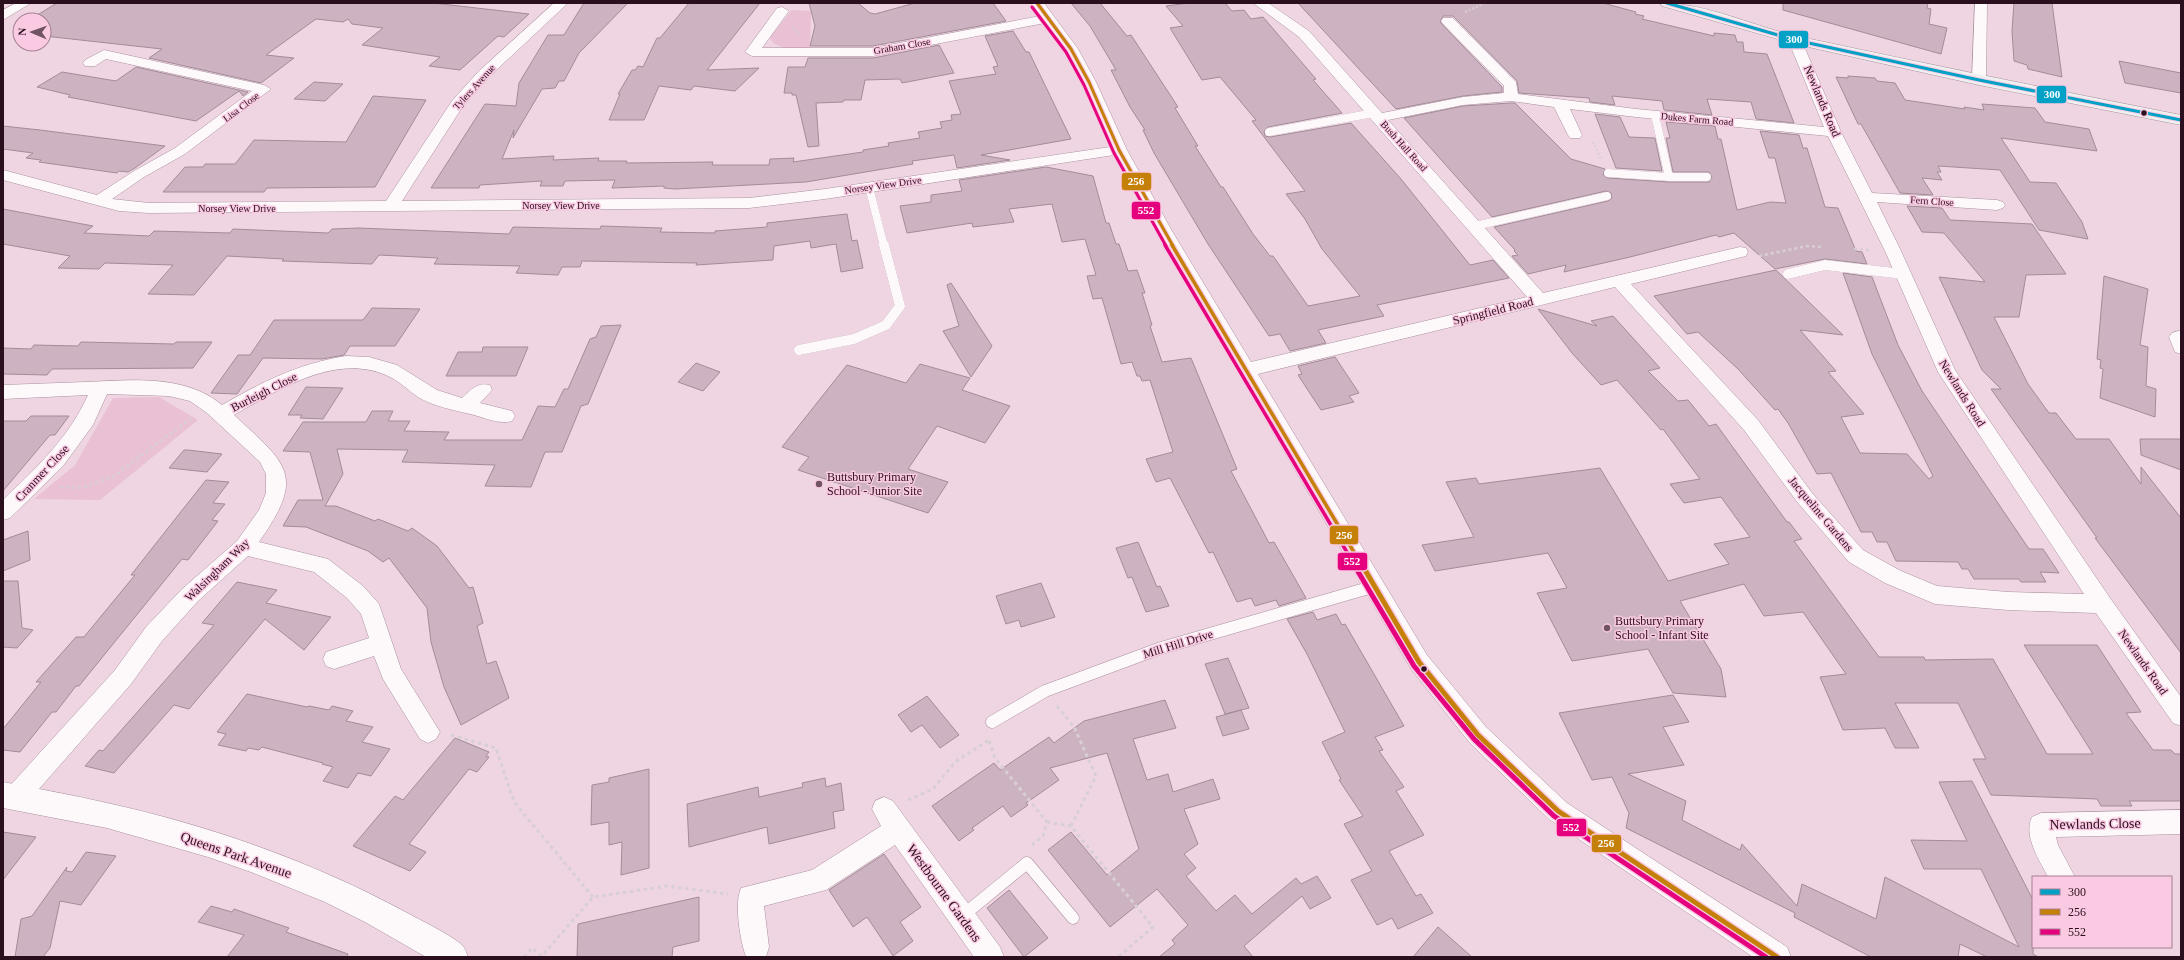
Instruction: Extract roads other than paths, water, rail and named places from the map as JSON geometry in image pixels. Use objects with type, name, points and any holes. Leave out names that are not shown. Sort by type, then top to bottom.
[{"type":"main road","points":[[1667,3],[1795,40],[1979,80],[2181,120]]},
{"type":"street","points":[[3,16],[25,3]]},
{"type":"street","name":"Tylers Avenue","points":[[391,206],[457,104],[484,74],[562,3]]},
{"type":"street","name":"Bush Hall Road","points":[[1259,3],[1304,34],[1539,300]]},
{"type":"street","points":[[1979,80],[1981,3]]},
{"type":"street","name":"Graham Close","points":[[782,11],[748,57],[811,53],[873,52],[1043,11]]},
{"type":"street","points":[[1043,11],[1070,49],[1089,82],[1119,150],[1372,587],[1419,662],[1478,735],[1558,811],[1777,957]]},
{"type":"street","points":[[1448,21],[1511,85],[1511,97]]},
{"type":"street","name":"Newlands Road","points":[[1795,40],[1834,132],[1867,197],[1947,372],[2102,604],[2181,716]]},
{"type":"street","points":[[90,63],[119,45]]},
{"type":"street","name":"Lisa Close","points":[[100,200],[139,174],[180,151],[264,89],[180,72],[104,54]]},
{"type":"street","name":"Dukes Farm Road","points":[[1376,116],[1463,101],[1511,97],[1655,115],[1834,132]]},
{"type":"street","points":[[1560,104],[1575,135]]},
{"type":"street","name":"Norsey View Drive","points":[[3,175],[119,206],[149,208],[749,203],[1119,150]]},
{"type":"street","name":"Fern Close","points":[[1867,197],[1997,206]]},
{"type":"street","name":"Springfield Road","points":[[1246,370],[1740,252]]},
{"type":"street","name":"Jacqueline Gardens","points":[[1618,280],[1751,425],[1805,498],[1856,556],[1893,577],[1935,595],[2008,601],[2102,604]]},
{"type":"street","points":[[2181,337],[2178,337],[2181,348]]},
{"type":"street","name":"Burleigh Close","points":[[214,409],[289,376],[322,366],[349,361],[369,363],[393,370],[430,395],[505,416]]},
{"type":"street","name":"Walsingham Way","points":[[3,392],[125,387],[169,389],[196,396],[214,409],[267,457],[276,474],[276,493],[268,513],[244,547],[190,595],[154,634],[123,677],[10,796]]},
{"type":"street","name":"Cranmer Close","points":[[3,512],[56,461],[86,420],[100,389]]},
{"type":"street","points":[[465,406],[483,390]]},
{"type":"street","points":[[244,547],[320,565],[355,592],[371,610],[391,672],[428,732]]},
{"type":"street","points":[[334,659],[381,644]]},
{"type":"street","name":"Queens Park Avenue","points":[[10,796],[121,819],[252,858],[332,889],[453,957]]},
{"type":"street","name":"Westbourne Gardens","points":[[756,947],[750,897],[817,881],[891,819],[990,957]]},
{"type":"street","name":"Newlands Close","points":[[2061,876],[2046,848],[2041,825],[2181,822]]},
{"type":"lane","points":[[1655,115],[1669,176]]},
{"type":"lane","points":[[1269,132],[1376,116]]},
{"type":"lane","points":[[1608,173],[1707,178]]},
{"type":"lane","points":[[798,350],[854,339],[886,325],[900,306],[869,187]]},
{"type":"lane","points":[[1475,226],[1607,196]]},
{"type":"lane","points":[[1788,274],[1824,265],[1903,274]]},
{"type":"lane","name":"Mill Hill Drive","points":[[992,722],[1045,691],[1158,650],[1372,587]]},
{"type":"lane","points":[[961,916],[1027,863],[1073,918]]},
{"type":"place","name":"Buttsbury Primary School - Junior Site","points":[[819,484]]},
{"type":"place","name":"Buttsbury Primary School - Infant Site","points":[[1607,628]]}]
